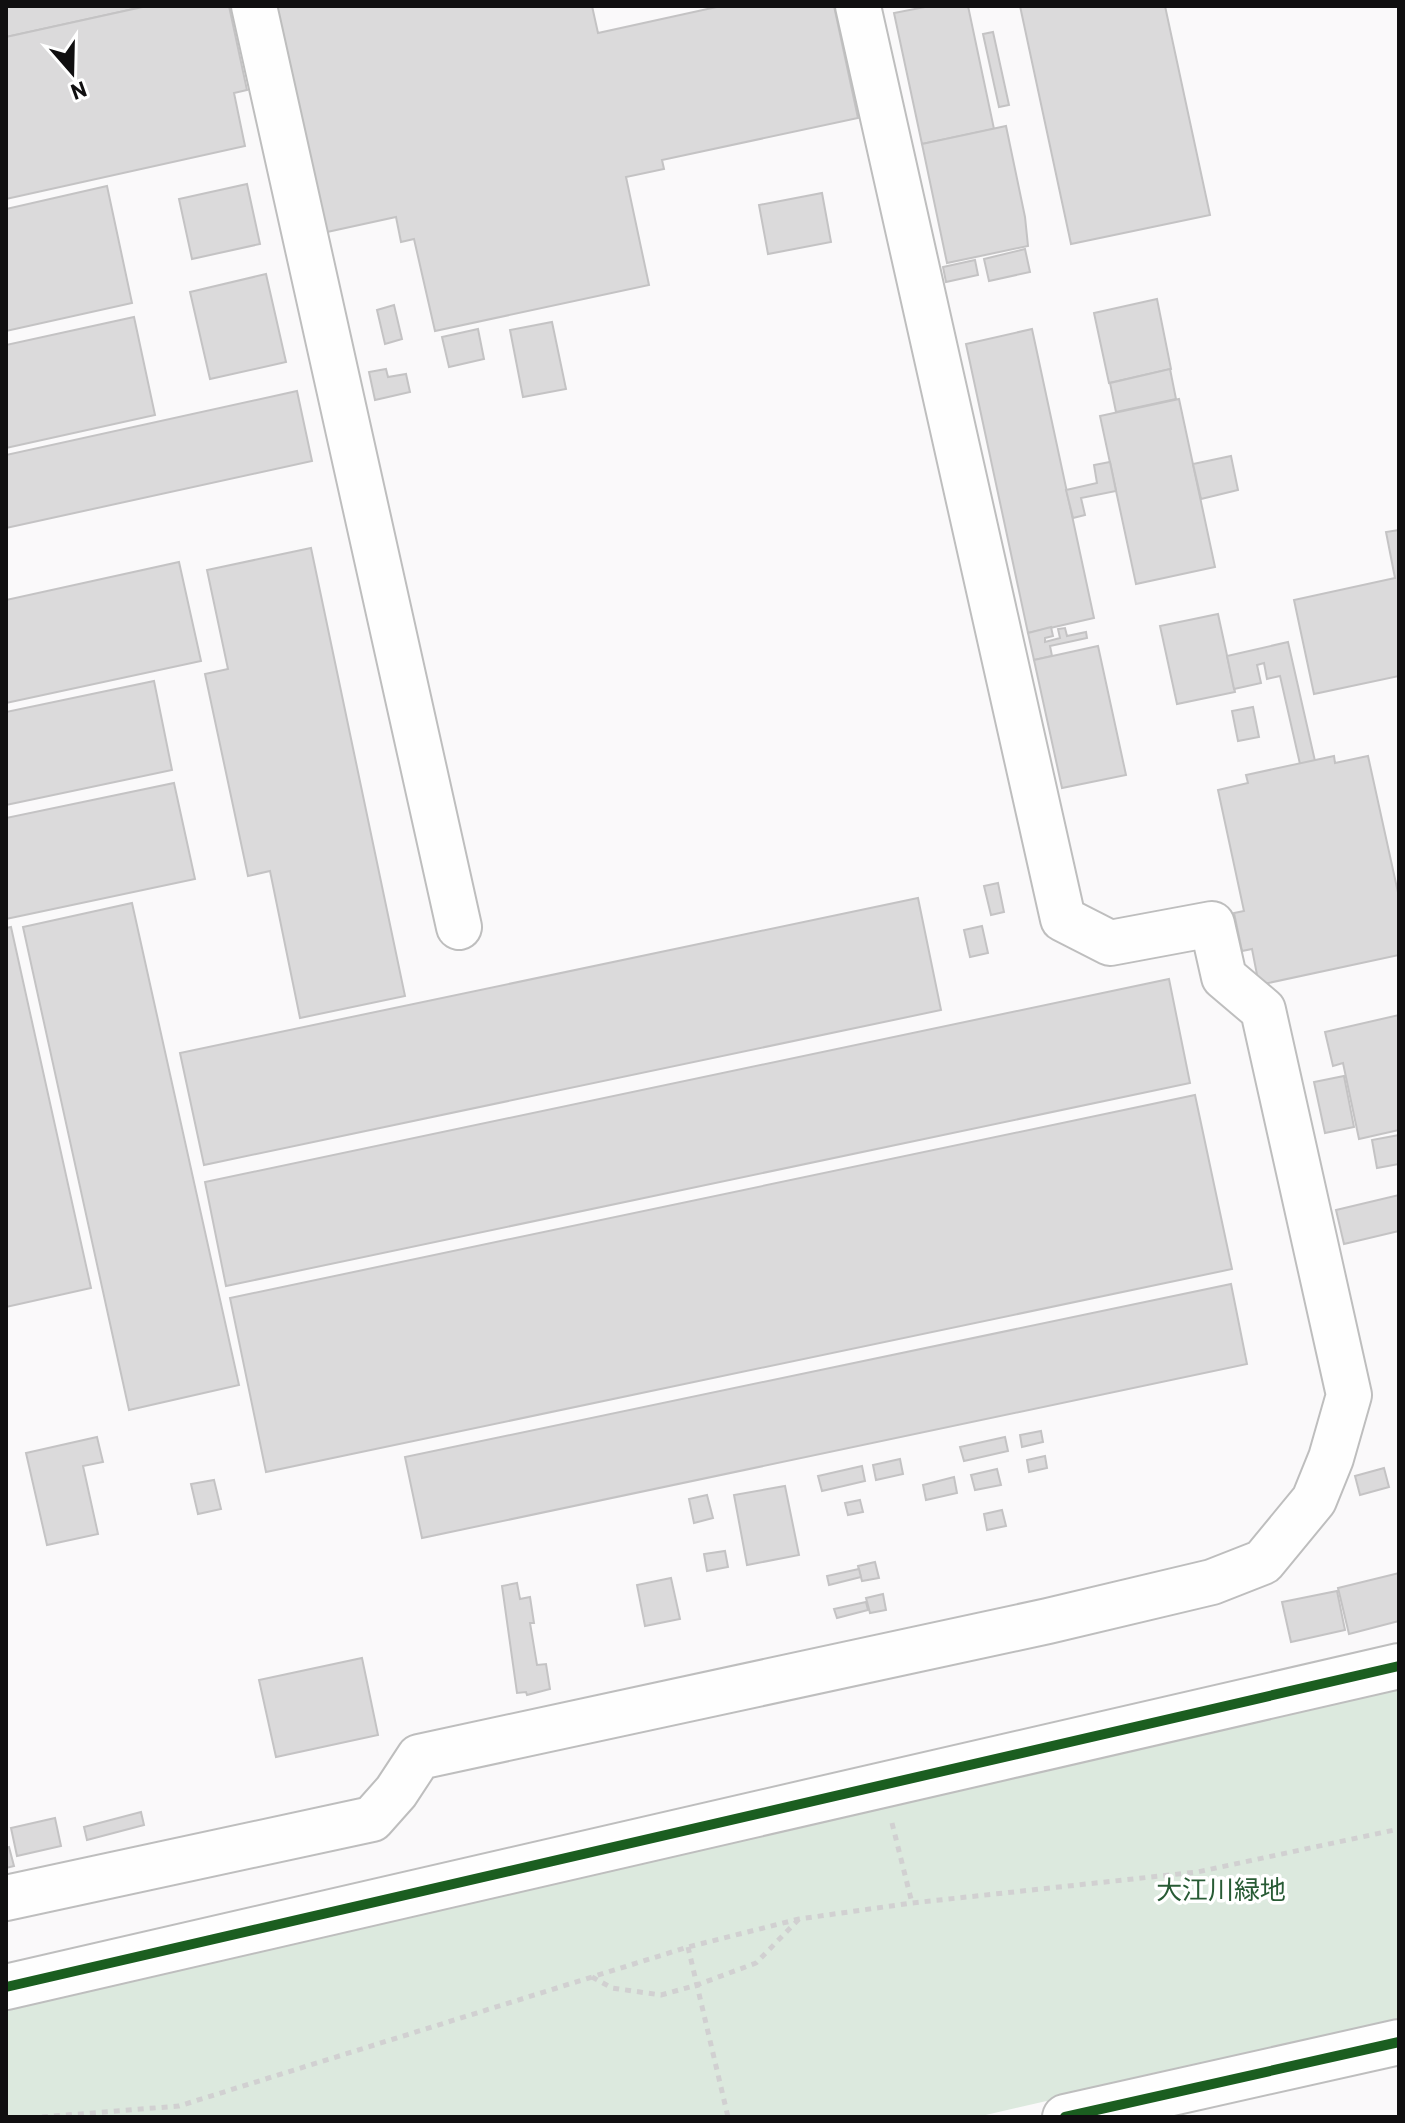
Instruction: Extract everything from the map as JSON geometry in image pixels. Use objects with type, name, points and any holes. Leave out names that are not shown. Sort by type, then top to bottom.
[{"type":"street","points":[[254,6],[459,927]]},
{"type":"street","points":[[6,1898],[372,1819],[396,1792],[419,1757],[1017,1628],[1212,1582],[1263,1562],[1314,1500],[1331,1458],[1349,1395],[1263,1010],[1224,977],[1212,924],[1110,943],[1063,919],[858,6]]},
{"type":"street","points":[[6,1987],[1399,1666]]},
{"type":"street","points":[[1065,2117],[1399,2042]]},
{"type":"path","points":[[883,1784],[912,1903]]},
{"type":"path","points":[[42,2117],[179,2106],[688,1947],[799,1919],[912,1903],[1197,1872],[1399,1829]]},
{"type":"path","points":[[592,1977],[612,1988],[661,1995],[697,1985],[756,1963],[799,1919]]},
{"type":"path","points":[[688,1947],[728,2117]]},
{"type":"green space","name":"大江川緑地","points":[[1399,1672],[1399,2020],[977,2117],[6,2117],[6,2000]]},
{"type":"building","points":[[6,6],[147,6],[6,37]]},
{"type":"building","points":[[147,6],[229,6],[247,90],[234,93],[245,146],[6,199],[6,37]]},
{"type":"building","points":[[277,6],[592,6],[598,33],[721,6],[834,6],[858,118],[662,160],[664,169],[626,177],[649,285],[435,331],[414,239],[401,242],[396,217],[327,232]]},
{"type":"building","points":[[930,6],[968,6],[994,129],[922,144],[894,13]]},
{"type":"building","points":[[1020,6],[1165,6],[1210,215],[1071,244]]},
{"type":"building","points":[[993,32],[1009,105],[999,107],[983,34]]},
{"type":"building","points":[[1006,126],[1028,246],[947,263],[922,144]]},
{"type":"building","points":[[247,184],[260,244],[192,259],[179,199]]},
{"type":"building","points":[[107,186],[132,303],[6,331],[6,209]]},
{"type":"building","points":[[822,193],[831,242],[768,254],[759,205]]},
{"type":"building","points":[[1025,249],[1030,272],[989,281],[984,259]]},
{"type":"building","points":[[975,260],[978,275],[946,282],[943,267]]},
{"type":"building","points":[[266,274],[286,362],[210,379],[190,292]]},
{"type":"building","points":[[1157,299],[1171,369],[1109,383],[1094,313]]},
{"type":"building","points":[[394,305],[402,339],[385,344],[377,310]]},
{"type":"building","points":[[134,317],[155,415],[6,448],[6,345]]},
{"type":"building","points":[[552,322],[566,389],[523,397],[510,330]]},
{"type":"building","points":[[478,329],[484,359],[449,367],[442,337]]},
{"type":"building","points":[[1032,329],[1094,618],[1028,633],[966,344]]},
{"type":"building","points":[[386,369],[388,377],[406,374],[410,392],[375,400],[369,372]]},
{"type":"building","points":[[1170,369],[1176,399],[1116,412],[1110,383]]},
{"type":"building","points":[[297,391],[312,461],[6,528],[6,455]]},
{"type":"building","points":[[1179,399],[1215,567],[1136,584],[1100,416]]},
{"type":"building","points":[[1231,456],[1238,490],[1201,499],[1193,464]]},
{"type":"building","points":[[1110,462],[1116,491],[1081,498],[1085,515],[1073,518],[1066,490],[1097,483],[1094,465]]},
{"type":"building","points":[[1399,530],[1399,676],[1314,694],[1294,600],[1395,578],[1386,532]]},
{"type":"building","points":[[311,548],[405,996],[300,1018],[270,871],[248,876],[205,674],[228,669],[207,570]]},
{"type":"building","points":[[179,562],[201,661],[6,703],[6,600]]},
{"type":"building","points":[[1218,614],[1235,692],[1177,704],[1160,626]]},
{"type":"building","points":[[1051,627],[1053,636],[1045,638],[1045,642],[1060,638],[1058,629],[1065,628],[1067,636],[1086,632],[1087,638],[1050,646],[1052,656],[1034,660],[1028,633]]},
{"type":"building","points":[[1288,642],[1315,761],[1300,764],[1280,676],[1267,679],[1264,663],[1257,665],[1261,683],[1234,689],[1227,656]]},
{"type":"building","points":[[1098,646],[1126,775],[1062,788],[1034,660]]},
{"type":"building","points":[[154,681],[172,770],[6,805],[6,712]]},
{"type":"building","points":[[1253,707],[1259,737],[1238,741],[1232,711]]},
{"type":"building","points":[[1334,756],[1335,763],[1368,756],[1399,897],[1399,955],[1259,985],[1252,949],[1242,951],[1234,913],[1244,911],[1218,790],[1248,783],[1246,775]]},
{"type":"building","points":[[174,783],[195,879],[6,919],[6,818]]},
{"type":"building","points":[[998,883],[1004,912],[991,915],[984,886]]},
{"type":"building","points":[[918,898],[941,1010],[204,1165],[180,1053]]},
{"type":"building","points":[[132,903],[239,1385],[129,1410],[23,927]]},
{"type":"building","points":[[982,926],[988,953],[970,957],[964,930]]},
{"type":"building","points":[[11,927],[91,1288],[6,1307],[6,928]]},
{"type":"building","points":[[1169,979],[1190,1083],[226,1286],[205,1182]]},
{"type":"building","points":[[1399,1015],[1399,1130],[1359,1139],[1343,1063],[1333,1066],[1325,1032]]},
{"type":"building","points":[[1344,1076],[1354,1127],[1325,1133],[1314,1082]]},
{"type":"building","points":[[1195,1095],[1232,1269],[266,1472],[230,1298]]},
{"type":"building","points":[[1399,1135],[1399,1164],[1377,1168],[1372,1140]]},
{"type":"building","points":[[1399,1195],[1399,1231],[1344,1244],[1336,1210]]},
{"type":"building","points":[[1231,1284],[1247,1364],[422,1538],[405,1457]]},
{"type":"building","points":[[1041,1431],[1043,1442],[1022,1447],[1020,1435]]},
{"type":"building","points":[[97,1437],[103,1462],[83,1466],[98,1534],[47,1545],[26,1453]]},
{"type":"building","points":[[1005,1437],[1008,1451],[964,1461],[960,1447]]},
{"type":"building","points":[[1045,1456],[1047,1468],[1029,1472],[1027,1460]]},
{"type":"building","points":[[900,1459],[903,1474],[876,1480],[873,1465]]},
{"type":"building","points":[[862,1466],[865,1481],[822,1491],[818,1476]]},
{"type":"building","points":[[1384,1468],[1389,1487],[1360,1495],[1355,1476]]},
{"type":"building","points":[[997,1469],[1001,1485],[975,1490],[971,1475]]},
{"type":"building","points":[[954,1477],[957,1493],[926,1500],[923,1485]]},
{"type":"building","points":[[214,1480],[221,1509],[198,1514],[191,1484]]},
{"type":"building","points":[[785,1486],[799,1555],[747,1565],[734,1495]]},
{"type":"building","points":[[707,1495],[713,1518],[694,1523],[689,1499]]},
{"type":"building","points":[[860,1500],[863,1512],[848,1515],[845,1503]]},
{"type":"building","points":[[1002,1510],[1006,1526],[987,1530],[984,1514]]},
{"type":"building","points":[[725,1551],[728,1567],[707,1571],[704,1554]]},
{"type":"building","points":[[875,1562],[879,1578],[862,1581],[858,1566]]},
{"type":"building","points":[[859,1569],[861,1577],[829,1585],[827,1576]]},
{"type":"building","points":[[1399,1573],[1399,1621],[1349,1634],[1338,1588]]},
{"type":"building","points":[[671,1578],[680,1619],[645,1626],[637,1585]]},
{"type":"building","points":[[517,1583],[520,1599],[530,1597],[534,1623],[530,1623],[537,1665],[546,1664],[550,1689],[527,1695],[526,1692],[517,1693],[502,1586]]},
{"type":"building","points":[[1337,1591],[1345,1630],[1291,1642],[1282,1602]]},
{"type":"building","points":[[883,1594],[886,1610],[870,1613],[866,1598]]},
{"type":"building","points":[[866,1602],[868,1610],[837,1618],[834,1609]]},
{"type":"building","points":[[362,1658],[378,1735],[276,1757],[259,1680]]},
{"type":"building","points":[[141,1812],[144,1825],[87,1840],[84,1827]]},
{"type":"building","points":[[55,1818],[61,1846],[17,1856],[11,1828]]},
{"type":"building","points":[[9,1847],[14,1866],[6,1868],[6,1848]]},
{"type":"cycle path","points":[[6,1987],[1399,1666]]},
{"type":"cycle path","points":[[1065,2117],[1399,2042]]}]
